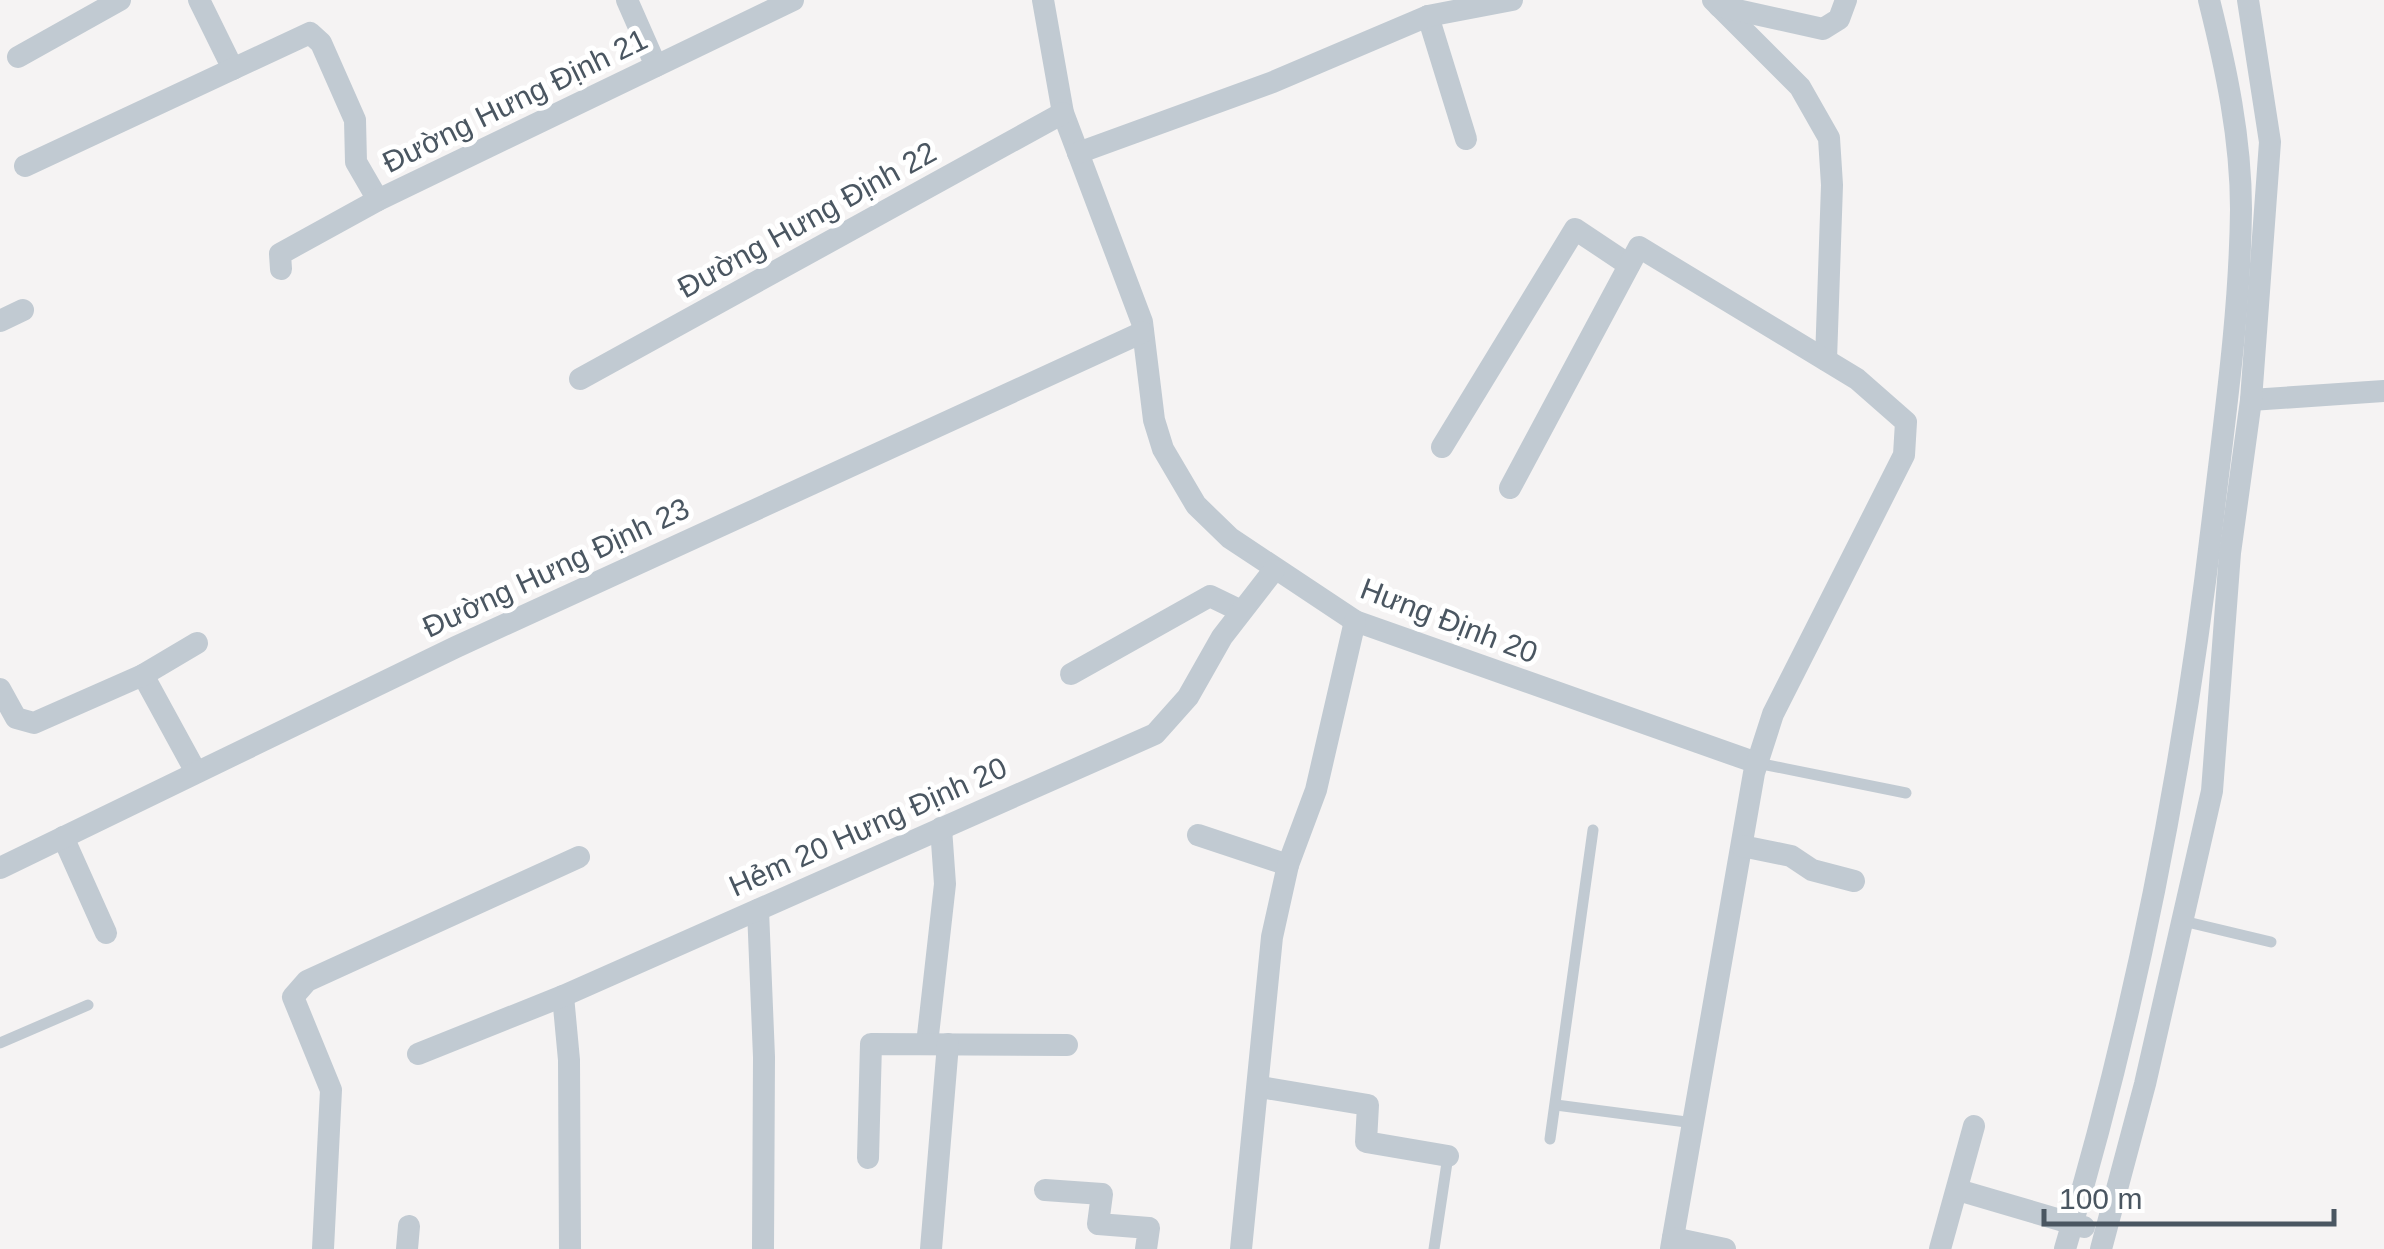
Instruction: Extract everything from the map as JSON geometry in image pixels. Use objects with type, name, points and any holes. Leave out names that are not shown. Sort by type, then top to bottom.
[{"type":"street","points":[[18,57],[120,0]]},
{"type":"street","points":[[199,0],[233,69]]},
{"type":"street","points":[[627,0],[656,66]]},
{"type":"street","name":"Đường Hưng Định 21","points":[[281,269],[280,254],[378,200],[793,0]]},
{"type":"street","name":"Hưng Định 20","points":[[1043,0],[1063,113],[1143,332],[1154,420],[1163,450],[1196,504],[1230,538],[1355,621],[1757,764]]},
{"type":"street","points":[[1078,152],[1273,82],[1428,16],[1512,0]]},
{"type":"street","points":[[1716,3],[1823,29],[1838,19],[1846,0]]},
{"type":"street","points":[[2065,1249],[2157,894],[2186,737],[2223,430],[2241,207],[2227,74],[2209,0]]},
{"type":"street","points":[[1958,1190],[2073,1224],[2103,1240],[2183,921],[2212,792],[2230,553],[2251,400],[2270,142],[2248,0]]},
{"type":"street","points":[[1716,3],[1800,87],[1828,138],[1832,185],[1826,360]]},
{"type":"street","points":[[1428,16],[1466,139]]},
{"type":"street","points":[[25,166],[310,33],[316,35],[354,120],[356,162],[378,200]]},
{"type":"street","name":"Đường Hưng Định 22","points":[[580,380],[1063,113]]},
{"type":"street","points":[[1442,447],[1574,229],[1629,265]]},
{"type":"street","points":[[1510,488],[1639,246],[1826,360],[1893,406],[1906,422],[1904,455],[1773,714],[1757,764],[1672,1244],[1725,1249]]},
{"type":"street","points":[[0,322],[23,310]]},
{"type":"street","name":"Đường Hưng Định 23","points":[[0,868],[944,420],[1143,332]]},
{"type":"street","points":[[2251,400],[2384,391]]},
{"type":"street","name":"Hẻm 20 Hưng Định 20","points":[[418,1054],[563,996],[1155,734],[1188,697],[1240,611],[1274,570]]},
{"type":"street","points":[[1071,674],[1210,596],[1240,611]]},
{"type":"street","points":[[1241,1249],[1272,937],[1288,865],[1316,790],[1355,621]]},
{"type":"street","points":[[0,690],[16,718],[34,723],[143,675],[197,644]]},
{"type":"street","points":[[143,675],[196,772]]},
{"type":"street","points":[[931,1249],[945,884],[941,828]]},
{"type":"street","points":[[1198,835],[1288,865]]},
{"type":"street","points":[[63,837],[106,933]]},
{"type":"street","points":[[1742,846],[1791,856],[1812,870],[1854,881]]},
{"type":"street","points":[[323,1249],[331,1090],[293,998],[307,981],[578,857]]},
{"type":"street","points":[[758,910],[763,1249]]},
{"type":"street","points":[[563,996],[569,1060],[570,1249]]},
{"type":"street","points":[[868,1158],[871,1044],[1067,1045]]},
{"type":"street","points":[[1260,1086],[1368,1104],[1366,1142],[1448,1156]]},
{"type":"street","points":[[1940,1249],[1974,1126]]},
{"type":"street","points":[[1045,1190],[1102,1194],[1098,1224],[1149,1228],[1146,1249]]},
{"type":"lane","points":[[1757,764],[1906,793]]},
{"type":"lane","points":[[1550,1139],[1592,830]]},
{"type":"lane","points":[[2183,921],[2270,942]]},
{"type":"lane","points":[[0,1043],[88,1004]]},
{"type":"lane","points":[[1556,1105],[1694,1123]]},
{"type":"lane","points":[[1434,1249],[1448,1156]]}]
